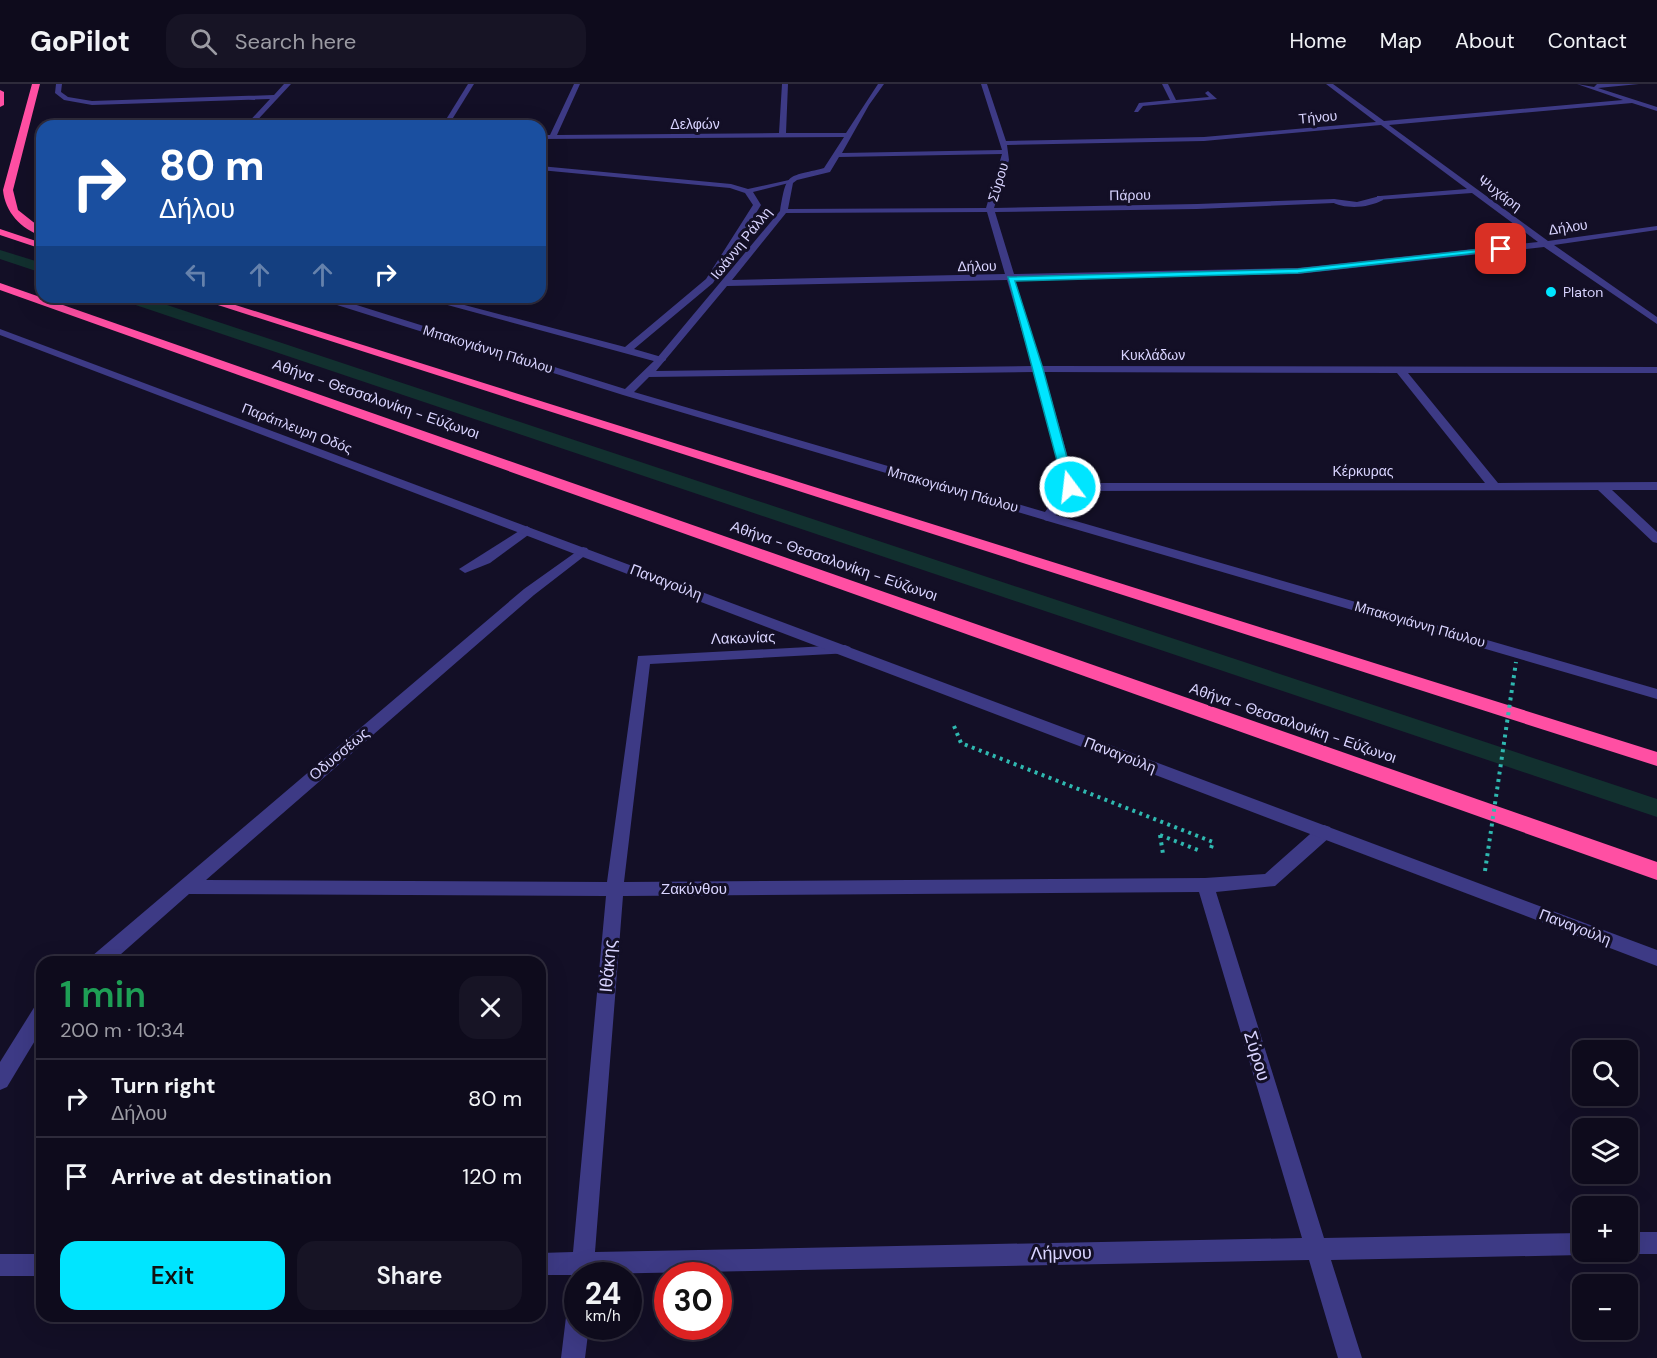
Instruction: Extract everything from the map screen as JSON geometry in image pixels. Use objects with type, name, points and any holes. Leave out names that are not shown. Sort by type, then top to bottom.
[{"type":"highway","points":[[36,84],[8,190],[8,200],[12,212],[36,230]]},
{"type":"highway","points":[[0,92],[0,105]]},
{"type":"highway","points":[[0,232],[36,244]]},
{"type":"highway","name":"Αθήνα - Θεσσαλονίκη - Εύζωνοι","points":[[0,288],[36,298]]},
{"type":"highway","name":"Αθήνα - Θεσσαλονίκη - Εύζωνοι","points":[[50,303],[1657,871]]},
{"type":"highway","points":[[218,303],[1657,759]]},
{"type":"street","points":[[59,84],[58,93],[66,99],[92,103],[277,97]]},
{"type":"street","points":[[254,120],[288,84]]},
{"type":"street","points":[[449,120],[471,84]]},
{"type":"street","points":[[554,137],[577,84]]},
{"type":"street","points":[[782,135],[785,84]]},
{"type":"street","points":[[546,169],[731,186],[748,191],[789,182],[794,178],[826,170],[838,155],[870,97],[881,84]]},
{"type":"street","name":"Σύρου","points":[[984,84],[1006,152],[990,200],[990,210],[1038,369],[1070,487]]},
{"type":"street","points":[[1165,84],[1174,102]]},
{"type":"street","name":"Ψυχάρη","points":[[1329,84],[1546,244],[1657,321]]},
{"type":"street","points":[[1583,85],[1636,84]]},
{"type":"street","points":[[1583,85],[1657,109]]},
{"type":"street","points":[[1136,111],[1141,104],[1214,99],[1208,93]]},
{"type":"street","name":"Τήνου","points":[[1004,143],[1178,140],[1633,101]]},
{"type":"street","name":"Δελφών","points":[[546,137],[849,135]]},
{"type":"street","points":[[838,155],[1006,152]]},
{"type":"street","name":"Ιωάννη Ράλλη","points":[[627,393],[650,374],[784,211],[789,182]]},
{"type":"street","points":[[627,350],[710,281],[757,206],[748,191]]},
{"type":"street","name":"Πάρου","points":[[784,211],[1249,206],[1334,201],[1346,204],[1375,202],[1380,198],[1474,191]]},
{"type":"street","name":"Δήλου","points":[[727,283],[1011,279],[1298,271],[1546,244],[1657,228]]},
{"type":"street","name":"Μπακογιάννη Πάυλου","points":[[340,303],[627,393],[1657,694]]},
{"type":"street","points":[[446,303],[662,360]]},
{"type":"street","name":"Παράπλευρη Οδός","points":[[0,333],[583,551]]},
{"type":"street","points":[[1399,368],[1494,486]]},
{"type":"street","name":"Κυκλάδων","points":[[650,374],[1038,369],[1657,370]]},
{"type":"street","points":[[1601,486],[1657,539]]},
{"type":"street","name":"Κέρκυρας","points":[[1070,487],[1657,486]]},
{"type":"street","points":[[1048,517],[1070,487]]},
{"type":"street","points":[[465,569],[485,560],[527,530]]},
{"type":"street","name":"Παναγούλη","points":[[583,551],[1657,958]]},
{"type":"street","name":"Οδυσσέως","points":[[105,956],[529,592],[583,551]]},
{"type":"street","name":"Λακωνίας","points":[[643,659],[845,650]]},
{"type":"street","name":"Ιθάκης","points":[[584,1262],[615,890],[643,659]]},
{"type":"street","points":[[1205,885],[1269,881],[1324,832]]},
{"type":"street","name":"Σύρου","points":[[1205,885],[1350,1358]]},
{"type":"street","name":"Ζακύνθου","points":[[184,886],[615,890],[1205,885]]},
{"type":"street","points":[[0,1080],[36,1022]]},
{"type":"street","points":[[1638,1243],[1657,1243]]},
{"type":"street","name":"Λήμνου","points":[[642,1268],[1317,1248],[1572,1244]]},
{"type":"street","points":[[0,1265],[36,1265]]},
{"type":"street","name":"Λήμνου","points":[[546,1265],[564,1267]]},
{"type":"street","points":[[573,1358],[575,1340]]},
{"type":"path","points":[[1485,872],[1516,662]]},
{"type":"path","points":[[935,685],[961,742],[1213,842],[1209,855],[1160,835]]},
{"type":"green space","points":[[0,250],[36,261],[36,271],[0,259]]},
{"type":"green space","points":[[130,303],[161,303],[1657,799],[1657,817]]},
{"type":"place","name":"Platon","points":[[1551,292]]},
{"type":"route","points":[[1070,487],[1011,279],[1298,271],[1501,249]]}]
